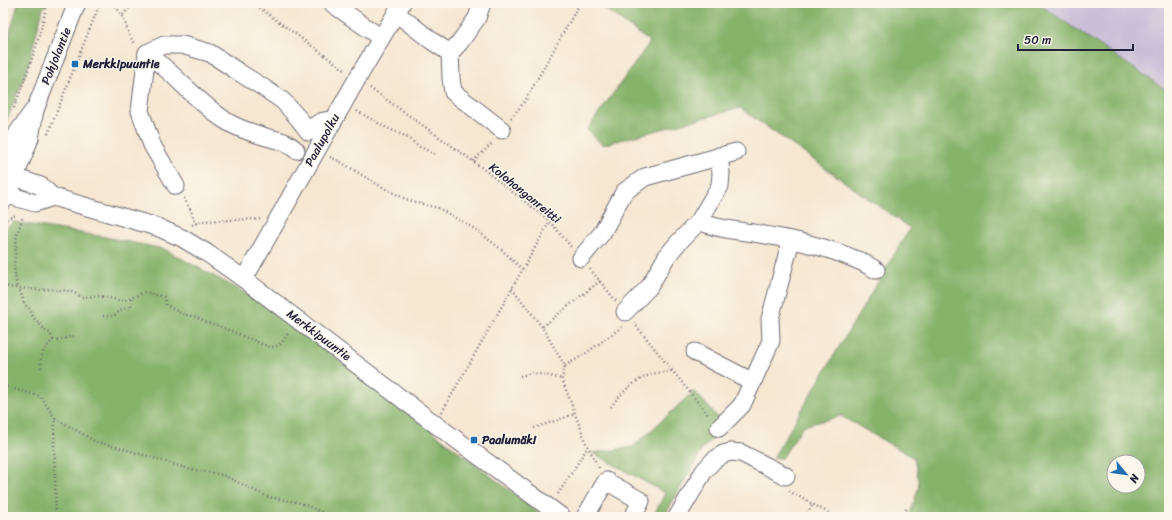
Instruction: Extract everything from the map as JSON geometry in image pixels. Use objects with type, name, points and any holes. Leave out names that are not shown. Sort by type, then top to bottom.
[{"type":"street","name":"Pohjolantie","points":[[6,185],[30,138],[35,110],[77,3]]},
{"type":"street","points":[[482,3],[477,18],[450,53],[453,92],[502,130]]},
{"type":"street","points":[[333,4],[381,38]]},
{"type":"street","name":"Paalupolku","points":[[244,278],[342,104],[399,8]]},
{"type":"street","points":[[399,8],[432,41],[450,53]]},
{"type":"street","points":[[147,53],[164,45],[182,45],[210,53],[283,101],[309,132]]},
{"type":"street","points":[[147,53],[164,66],[212,111],[227,122],[241,129],[289,143],[296,150],[297,158],[310,161]]},
{"type":"street","points":[[147,53],[140,111],[152,145],[176,186]]},
{"type":"street","points":[[296,150],[316,124],[323,120],[334,120]]},
{"type":"street","points":[[581,258],[602,233],[624,192],[639,181],[645,177],[736,152]]},
{"type":"street","points":[[628,316],[649,287],[667,256],[699,221],[720,186],[721,173],[719,156]]},
{"type":"street","name":"Merkkipuuntie","points":[[6,185],[35,203],[53,197],[157,227],[182,238],[244,278],[435,424],[562,517]]},
{"type":"street","points":[[699,221],[707,225],[724,229],[791,240],[836,252],[858,260],[876,270]]},
{"type":"street","points":[[719,428],[742,405],[772,341],[770,319],[791,240]]},
{"type":"street","points":[[695,352],[753,382]]},
{"type":"street","points":[[677,517],[704,471],[712,461],[723,454],[732,452],[741,453],[786,476]]},
{"type":"street","points":[[585,517],[606,481],[641,501],[633,517]]},
{"type":"path","points":[[12,112],[29,70],[43,23],[47,3]]},
{"type":"path","points":[[48,135],[100,3]]},
{"type":"path","points":[[108,3],[113,5],[123,15],[133,42],[147,53]]},
{"type":"path","points":[[123,15],[133,3]]},
{"type":"path","name":"Kolohonganreitti","points":[[253,3],[472,161],[550,221],[719,428]]},
{"type":"path","points":[[472,161],[494,143],[516,111],[525,101],[580,3]]},
{"type":"path","points":[[342,104],[405,136],[420,147],[436,155]]},
{"type":"path","points":[[310,161],[330,157],[380,186],[410,201],[426,204],[443,211],[475,229],[502,250],[522,269]]},
{"type":"path","points":[[176,186],[190,209],[196,224]]},
{"type":"path","points":[[3,221],[12,216],[24,214],[18,234],[14,267],[17,288],[20,290],[24,302],[34,317],[45,330],[50,333],[53,340]]},
{"type":"path","points":[[188,227],[202,221],[264,219],[281,214]]},
{"type":"path","points":[[435,424],[550,221]]},
{"type":"path","points":[[542,327],[600,281]]},
{"type":"path","points":[[3,286],[70,291],[82,297],[100,296],[123,301],[145,292],[164,297],[166,305],[182,314],[219,326],[274,348],[281,344],[297,319]]},
{"type":"path","points":[[512,288],[542,327],[565,366],[562,379],[588,448],[606,481]]},
{"type":"path","points":[[103,316],[114,316],[122,309],[131,308],[131,298]]},
{"type":"path","points":[[565,366],[585,354],[628,316]]},
{"type":"path","points":[[41,368],[40,358],[44,350],[53,340],[60,340],[66,337],[75,336]]},
{"type":"path","points":[[611,407],[629,387],[641,379],[657,373],[673,371]]},
{"type":"path","points":[[520,376],[532,373],[562,379]]},
{"type":"path","points":[[3,386],[40,396],[55,418],[96,442],[189,469],[223,475],[268,497],[301,503],[332,517]]},
{"type":"path","points":[[534,428],[575,414]]},
{"type":"path","points":[[55,418],[54,468],[56,512],[58,517]]},
{"type":"path","points":[[555,500],[588,448]]},
{"type":"path","points":[[805,517],[813,504]]},
{"type":"path","points":[[902,517],[907,508]]},
{"type":"shaded area","points":[[1037,3],[1169,3],[1169,92]]},
{"type":"green space","points":[[18,3],[47,3],[43,8],[27,69],[3,130],[3,58]]},
{"type":"green space","points":[[597,3],[1037,3],[1169,92],[1169,517],[909,517],[919,486],[914,458],[841,416],[803,426],[782,458],[773,458],[910,228],[740,108],[602,145],[587,130],[650,42]]},
{"type":"green space","points":[[14,222],[105,237],[164,249],[247,294],[266,305],[544,517],[3,517],[3,230]]},
{"type":"green space","points":[[694,391],[726,426],[703,448],[664,517],[653,517],[665,493],[593,453],[633,447]]},
{"type":"place","name":"Merkkipuuntie","points":[[75,64]]},
{"type":"place","name":"Paalumäki","points":[[474,440]]}]
